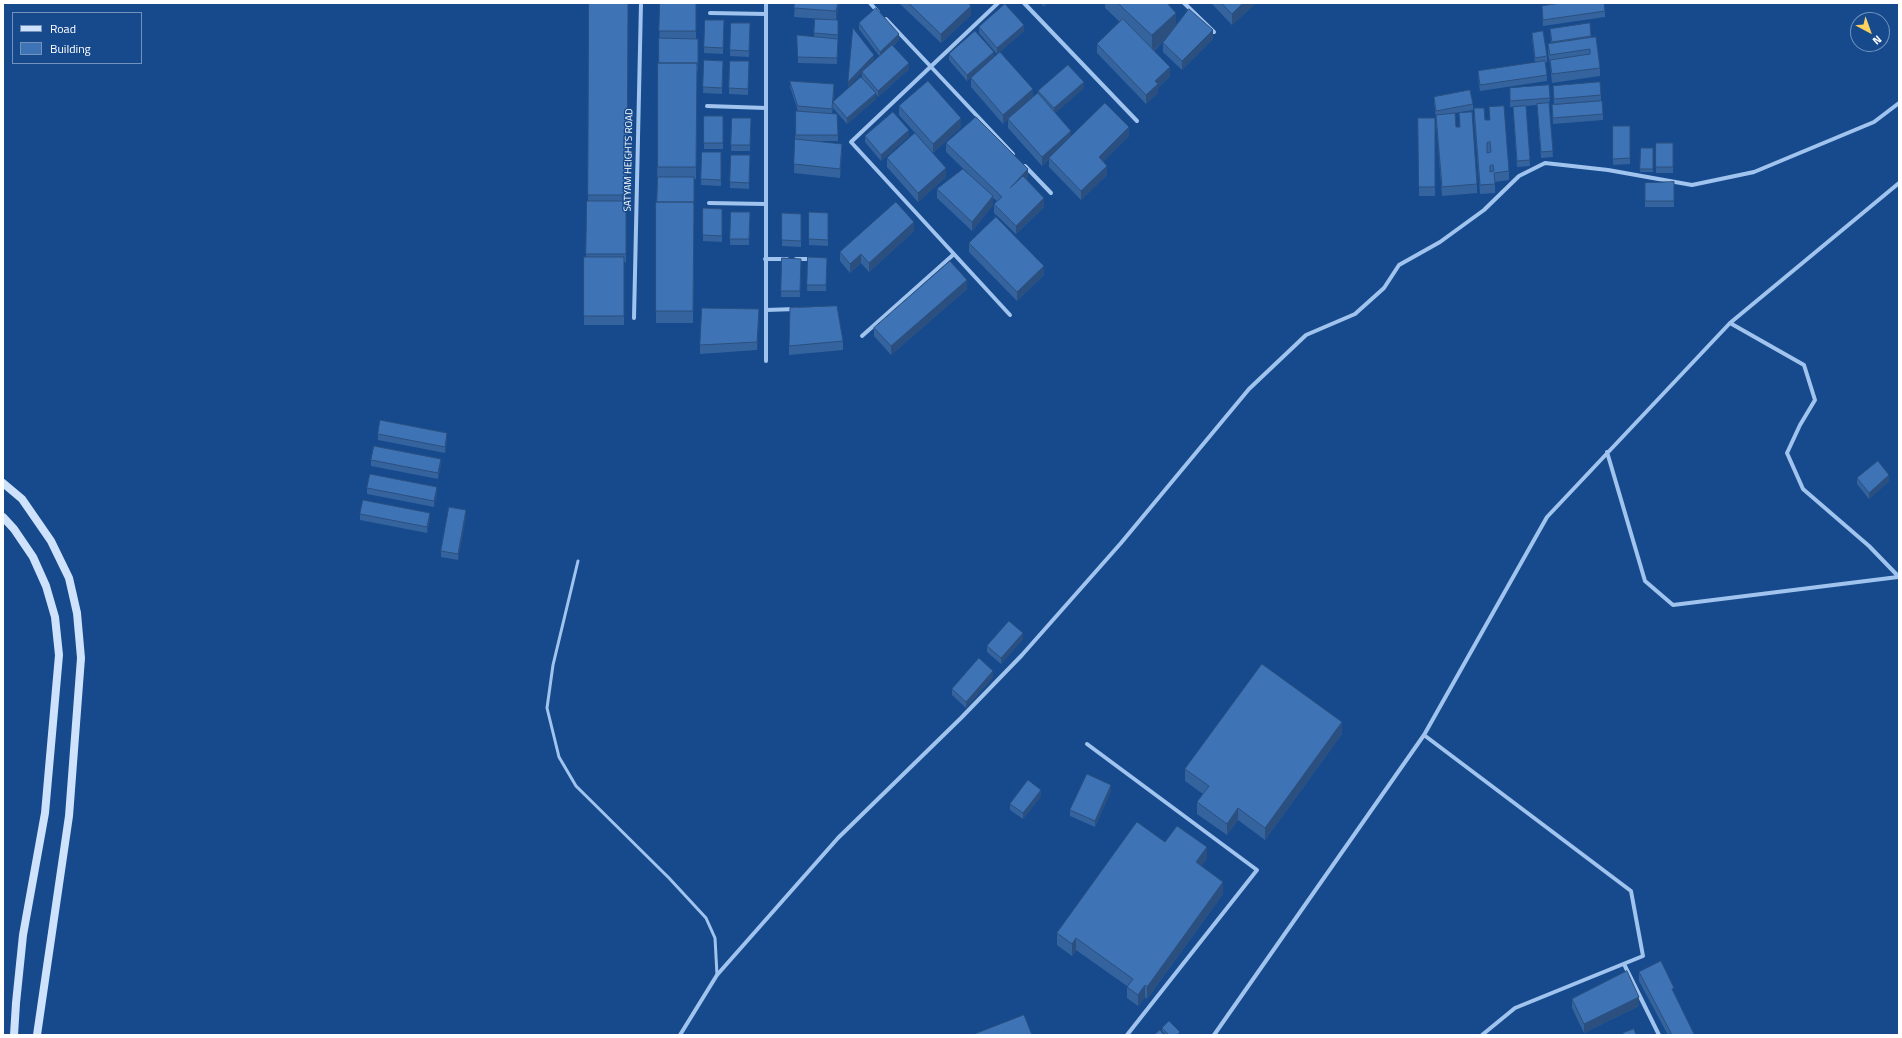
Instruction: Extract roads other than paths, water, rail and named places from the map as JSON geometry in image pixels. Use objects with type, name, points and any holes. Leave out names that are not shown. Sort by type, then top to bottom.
[{"type":"street","name":"SATYAM HEIGHTS ROAD","points":[[634,318],[641,3]]},
{"type":"street","points":[[766,3],[766,360]]},
{"type":"street","points":[[870,3],[1018,159]]},
{"type":"street","points":[[998,3],[850,142],[1010,315]]},
{"type":"street","points":[[1024,3],[1137,121]]},
{"type":"street","points":[[1184,3],[1214,32]]},
{"type":"street","points":[[710,13],[766,14]]},
{"type":"street","points":[[680,1035],[717,975],[838,838],[956,724],[1022,655],[1121,543],[1249,389],[1306,335],[1355,314],[1384,288],[1399,265],[1440,242],[1484,210],[1519,176],[1545,163],[1608,170],[1692,185],[1754,172],[1874,122],[1899,104]]},
{"type":"street","points":[[707,106],[766,108]]},
{"type":"street","points":[[1023,164],[1050,193]]},
{"type":"street","points":[[1214,1035],[1424,735],[1547,517],[1730,323],[1899,183]]},
{"type":"street","points":[[708,203],[766,204]]},
{"type":"street","points":[[862,336],[954,254]]},
{"type":"street","points":[[765,259],[816,259]]},
{"type":"street","points":[[766,310],[802,309]]},
{"type":"street","points":[[1730,323],[1804,366],[1815,400],[1800,425],[1787,453],[1803,489],[1869,546],[1898,577]]},
{"type":"street","points":[[1607,452],[1645,581],[1673,605],[1898,577]]},
{"type":"street","points":[[3,482],[22,499],[51,541],[70,578],[77,613],[81,658],[69,816],[37,1035]]},
{"type":"street","points":[[3,517],[14,529],[33,557],[46,586],[55,617],[59,655],[45,813],[23,935],[14,1035]]},
{"type":"street","points":[[1424,735],[1631,891],[1643,956],[1515,1008],[1482,1035]]},
{"type":"street","points":[[1087,744],[1257,870],[1127,1035]]},
{"type":"street","points":[[1624,964],[1659,1035]]},
{"type":"lane","points":[[578,561],[553,665],[546,708],[559,757],[576,786],[669,878],[706,918],[715,938],[717,975]]}]
